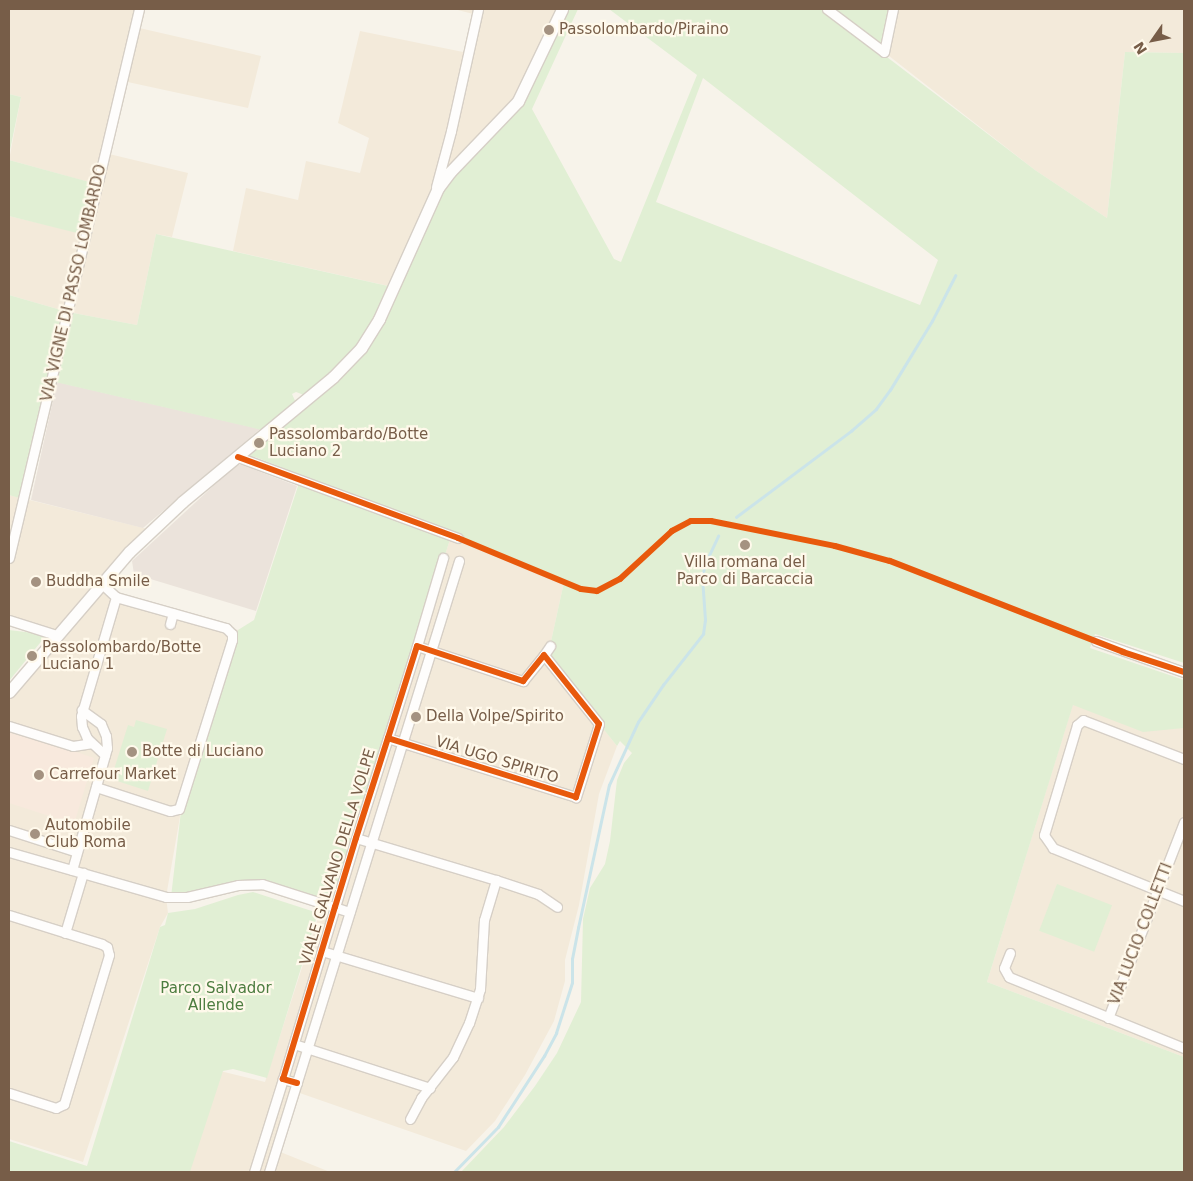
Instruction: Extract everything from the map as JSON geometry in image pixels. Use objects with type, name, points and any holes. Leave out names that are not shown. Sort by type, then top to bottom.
[{"type":"street","name":"VIA VIGNE DI PASSO LOMBARDO","points":[[9,558],[139,9]]},
{"type":"street","points":[[9,692],[101,583],[156,526],[338,372],[364,344],[379,319],[432,199],[450,138],[478,9]]},
{"type":"street","points":[[432,199],[447,176],[518,101],[562,9]]},
{"type":"street","points":[[827,9],[884,52],[893,9]]},
{"type":"street","points":[[238,457],[458,538]]},
{"type":"street","name":"VIALE GALVANO DELLA VOLPE","points":[[254,1172],[443,558]]},
{"type":"street","name":"VIALE GALVANO DELLA VOLPE","points":[[269,1172],[459,561]]},
{"type":"street","points":[[96,787],[170,811],[176,811],[180,806],[232,640],[232,634],[226,628],[116,597],[101,583]]},
{"type":"street","points":[[105,755],[91,743],[82,727],[82,710],[116,597]]},
{"type":"street","points":[[170,624],[173,613]]},
{"type":"street","points":[[9,620],[56,634]]},
{"type":"street","points":[[1096,641],[1184,672]]},
{"type":"street","points":[[417,646],[523,681],[550,646]]},
{"type":"street","name":"VIA UGO SPIRITO","points":[[388,738],[576,797],[599,724],[544,655]]},
{"type":"street","points":[[72,870],[105,755],[106,740],[103,728],[95,717],[82,710]]},
{"type":"street","points":[[1184,759],[1083,720],[1077,725],[1045,829],[1045,840],[1052,848],[1184,901]]},
{"type":"street","points":[[9,726],[72,746],[91,743]]},
{"type":"street","name":"VIA LUCIO COLLETTI","points":[[1108,1018],[1184,822]]},
{"type":"street","points":[[9,830],[77,852]]},
{"type":"street","points":[[356,838],[538,894],[557,907]]},
{"type":"street","points":[[9,852],[136,890],[171,898],[196,896],[242,885],[262,884],[350,912]]},
{"type":"street","points":[[65,932],[83,874]]},
{"type":"street","points":[[410,1119],[418,1102],[458,1050],[478,998],[483,969],[484,920],[496,880]]},
{"type":"street","points":[[9,915],[104,945],[110,955],[65,1103],[56,1108],[9,1094]]},
{"type":"street","points":[[322,951],[478,998]]},
{"type":"street","name":"VIA LUCIO COLLETTI","points":[[1010,953],[1004,968],[1009,978],[1184,1048]]},
{"type":"street","points":[[294,1044],[430,1088]]},
{"type":"street","points":[[283,1079],[297,1083]]},
{"type":"shaded area","points":[[9,9],[139,9],[135,27],[261,56],[248,108],[123,81],[105,153],[188,173],[172,237],[156,234],[137,325],[68,312],[9,295],[9,216],[81,233],[92,183],[9,160],[21,97],[9,94]]},
{"type":"shaded area","points":[[454,9],[562,9],[530,78],[393,287],[233,251],[246,188],[298,200],[306,161],[360,173],[369,138],[338,123],[360,31],[468,53],[477,15]]},
{"type":"shaded area","points":[[893,9],[1184,9],[1184,53],[1125,52],[1107,218],[1035,170],[884,52]]},
{"type":"shaded area","points":[[57,382],[260,429],[143,528],[31,500]]},
{"type":"shaded area","points":[[236,465],[242,465],[297,486],[256,611],[134,574],[132,561]]},
{"type":"shaded area","points":[[9,495],[152,530],[98,586],[238,630],[181,811],[166,897],[168,913],[160,927],[83,1162],[9,1139],[9,692],[56,635],[9,620]]},
{"type":"shaded area","points":[[451,536],[564,582],[550,646],[545,655],[617,746],[599,794],[579,905],[565,960],[565,981],[554,1021],[525,1075],[495,1121],[466,1151],[294,1091],[278,1151],[330,1172],[189,1172],[220,1071],[265,1082],[319,915],[335,907]]},
{"type":"shaded area","points":[[1073,704],[1173,728],[1184,728],[1184,1057],[987,982]]},
{"type":"shaded area","points":[[9,729],[94,758],[74,824],[9,803]]},
{"type":"green space","points":[[565,9],[578,9],[532,109],[614,259],[621,262],[697,75],[609,9],[824,9],[1035,170],[1107,218],[1125,52],[1184,53],[1184,663],[1095,634],[1090,648],[1184,680],[1184,728],[1143,732],[1073,705],[987,982],[1184,1057],[1184,1172],[461,1172],[504,1127],[535,1086],[557,1053],[581,1002],[583,919],[590,888],[605,864],[610,841],[617,780],[624,763],[632,753],[620,741],[617,746],[544,655],[550,646],[564,582],[451,536],[335,907],[262,884],[171,897],[181,811],[238,630],[254,620],[301,477],[285,472],[286,469],[255,457],[251,458],[247,454],[353,365],[364,352],[433,206],[453,173],[519,106]],"holes":[[[703,78],[938,260],[920,305],[656,202]]]},
{"type":"green space","points":[[831,9],[890,9],[882,43],[880,44]]},
{"type":"green space","points":[[9,94],[21,97],[9,155]]},
{"type":"green space","points":[[9,160],[93,183],[81,234],[9,216]]},
{"type":"green space","points":[[156,234],[388,286],[367,332],[351,354],[304,395],[296,392],[292,394],[296,403],[262,430],[51,381],[23,499],[9,495],[9,295],[68,312],[137,325]]},
{"type":"green space","points":[[9,630],[42,634],[44,638],[9,681]]},
{"type":"green space","points":[[136,720],[167,729],[148,791],[111,779],[128,725],[134,727]]},
{"type":"green space","points":[[1057,884],[1112,905],[1094,952],[1039,931]]},
{"type":"green space","name":"Parco Salvador Allende","points":[[253,892],[318,913],[267,1078],[233,1069],[223,1071],[190,1172],[9,1172],[9,1141],[87,1166],[160,927],[165,925],[168,913],[195,909]]},
{"type":"waterway","points":[[736,517],[851,431],[876,409],[890,390],[932,321],[955,276]]},
{"type":"waterway","points":[[454,1172],[498,1127],[544,1056],[556,1033],[572,983],[572,959],[609,785],[638,722],[663,685],[703,634],[705,620],[702,577],[705,564],[718,536]]},
{"type":"cycle path","points":[[238,457],[458,538],[581,589],[597,591],[620,579],[672,531],[691,521],[711,521],[835,546],[890,561],[1123,652],[1184,672]]},
{"type":"cycle path","points":[[297,1083],[283,1079],[356,838],[417,646],[523,681],[544,655],[599,724],[576,797],[388,738]]},
{"type":"place","name":"Passolombardo/Piraino","points":[[549,30]]},
{"type":"place","name":"Passolombardo/Botte Luciano 2","points":[[259,443]]},
{"type":"place","name":"Villa romana del Parco di Barcaccia","points":[[745,545]]},
{"type":"place","name":"Buddha Smile","points":[[36,582]]},
{"type":"place","name":"Passolombardo/Botte Luciano 1","points":[[32,656]]},
{"type":"place","name":"Della Volpe/Spirito","points":[[416,717]]},
{"type":"place","name":"Botte di Luciano","points":[[132,752]]},
{"type":"place","name":"Carrefour Market","points":[[39,775]]},
{"type":"place","name":"Automobile Club Roma","points":[[35,834]]}]
